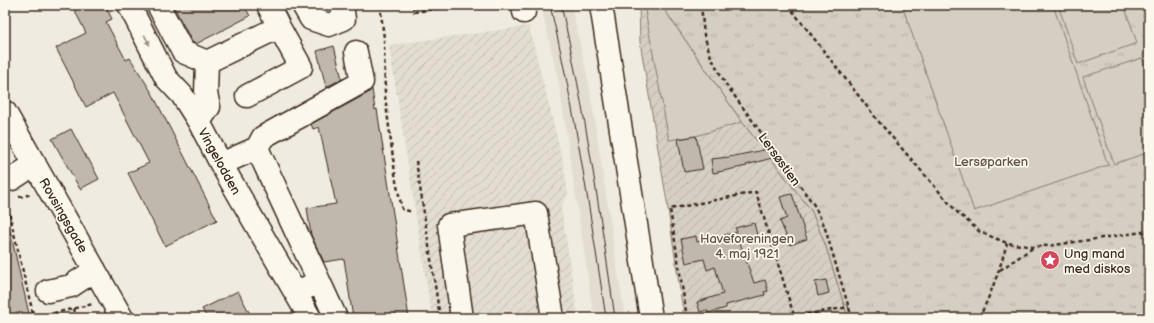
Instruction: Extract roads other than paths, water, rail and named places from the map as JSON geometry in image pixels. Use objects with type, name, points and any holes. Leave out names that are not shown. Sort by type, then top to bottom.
[{"type":"street","name":"Vingelodden","points":[[129,5],[166,78],[182,95],[199,122],[221,164],[297,293],[310,318]]},
{"type":"street","points":[[158,5],[183,52],[207,62],[279,27]]},
{"type":"street","points":[[247,96],[301,67],[268,5]]},
{"type":"street","points":[[303,5],[311,19],[329,25],[344,20],[342,5]]},
{"type":"street","points":[[601,5],[650,318]]},
{"type":"street","points":[[221,164],[257,148],[263,137],[362,82],[356,52]]},
{"type":"street","points":[[199,122],[209,107],[206,93],[207,62]]},
{"type":"street","name":"Rovsingsgade","points":[[5,112],[117,309]]},
{"type":"street","points":[[257,148],[336,318]]},
{"type":"street","points":[[9,190],[12,179],[35,164]]},
{"type":"street","points":[[462,318],[449,225],[536,213],[553,318]]},
{"type":"street","points":[[48,291],[71,286],[95,270]]},
{"type":"street","points":[[297,293],[318,281]]},
{"type":"tram line","points":[[550,5],[567,83],[588,200],[606,318]]},
{"type":"tram line","points":[[561,5],[585,122],[615,318]]},
{"type":"place","name":"Ung mand med diskos","points":[[1050,260]]},
{"type":"park label","name":"Lersøparken","points":[[991,161]]},
{"type":"park label","name":"Haveforeningen 4. maj 1921","points":[[747,246]]}]
